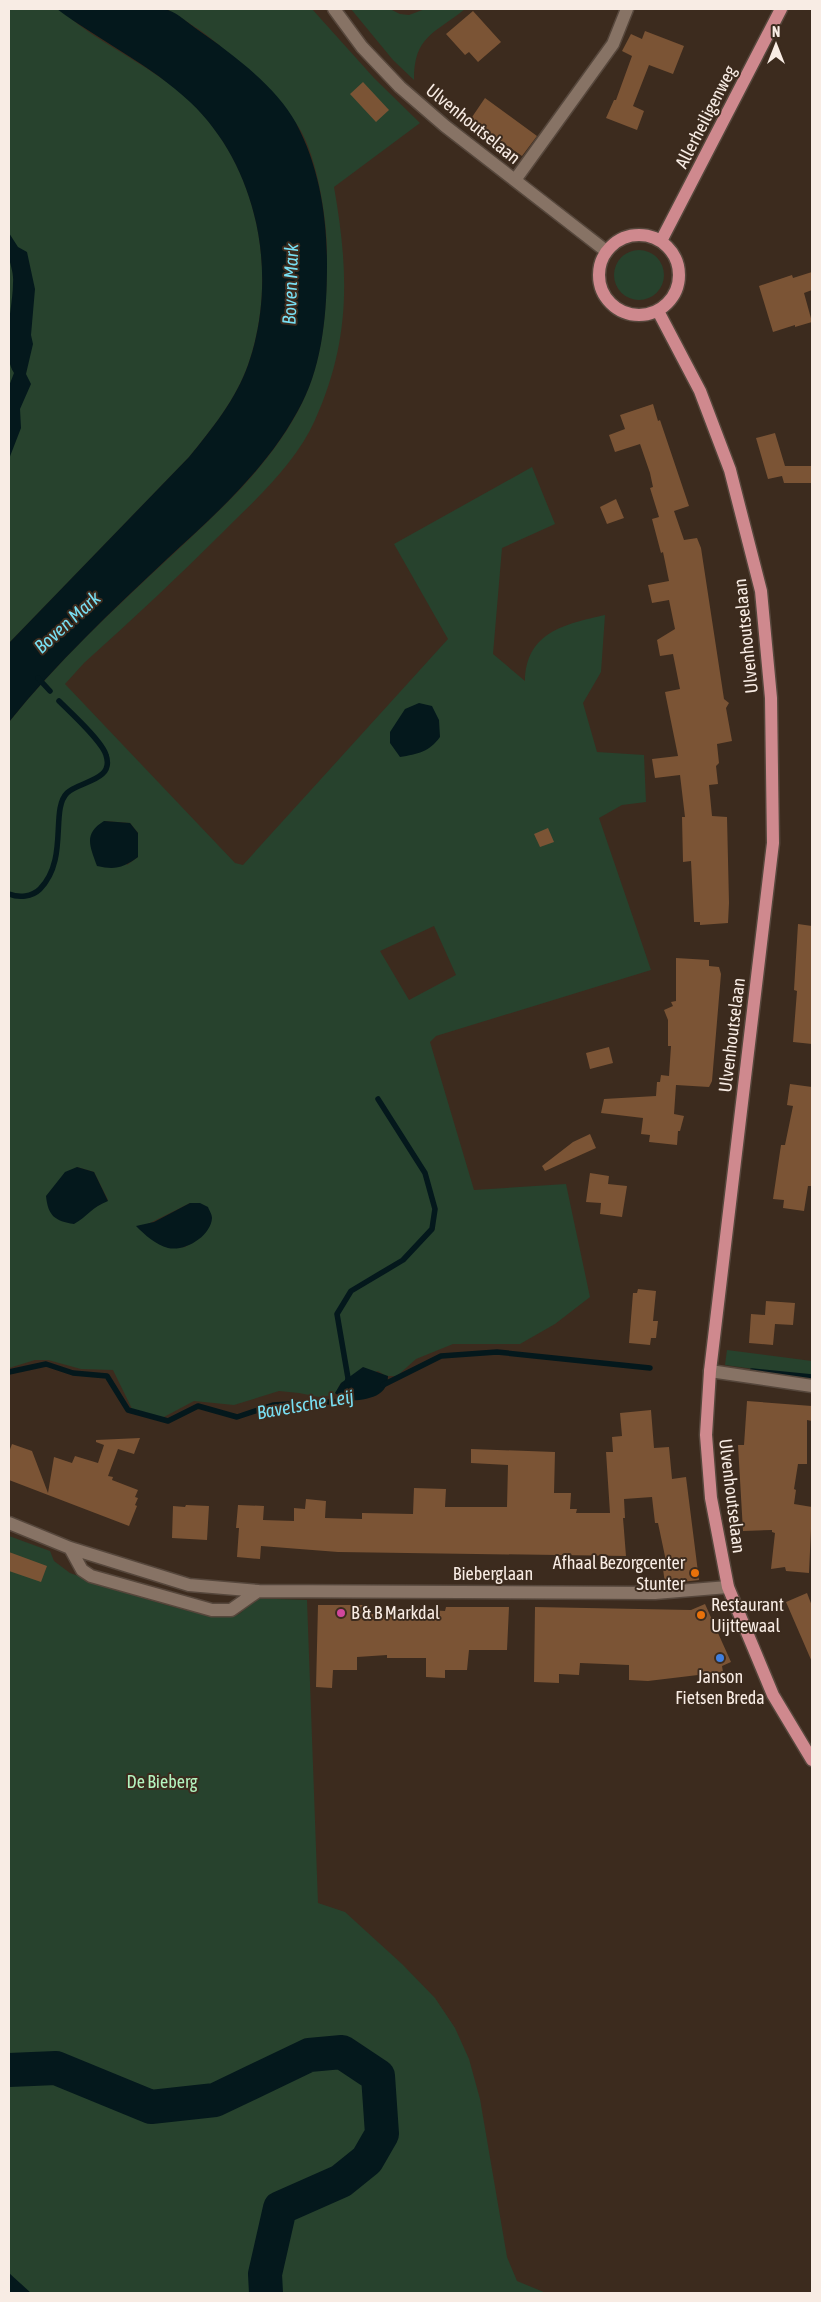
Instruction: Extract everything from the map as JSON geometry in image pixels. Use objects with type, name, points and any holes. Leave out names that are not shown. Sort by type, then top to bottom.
[{"type":"main road","name":"Allerheiligenweg","points":[[661,241],[782,9]]},
{"type":"main road","points":[[636,234],[661,241],[670,249],[676,259],[679,281],[672,299],[658,311],[645,315],[632,315],[618,310],[607,300],[600,287],[598,272],[606,250],[620,238],[636,234]]},
{"type":"main road","name":"Ulvenhoutselaan","points":[[658,311],[700,390],[730,470],[761,591],[771,698],[773,843],[710,1371],[706,1435],[711,1498],[728,1587],[749,1642],[774,1695],[812,1760]]},
{"type":"street","name":"Ulvenhoutselaan","points":[[334,9],[362,47],[400,87],[445,126],[606,250]]},
{"type":"street","points":[[515,180],[613,44],[627,9]]},
{"type":"street","points":[[710,1371],[812,1386]]},
{"type":"street","name":"Bieberglaan","points":[[9,1523],[70,1548],[189,1585],[258,1591],[655,1593],[728,1587]]},
{"type":"street","points":[[70,1548],[82,1570],[91,1576],[212,1610],[231,1610],[258,1591]]},
{"type":"green space","points":[[9,9],[58,9],[91,34],[161,78],[191,102],[214,129],[233,158],[247,191],[257,225],[262,260],[262,296],[257,331],[248,365],[237,390],[215,425],[189,457],[9,643]]},
{"type":"green space","points":[[167,9],[312,9],[374,78],[420,123],[334,187],[339,218],[344,277],[341,334],[327,391],[307,436],[287,465],[262,493],[173,581],[84,663],[65,684],[235,863],[243,865],[448,639],[394,544],[532,467],[555,524],[502,548],[493,654],[525,681],[527,664],[532,651],[540,641],[562,627],[605,615],[601,672],[583,703],[597,752],[644,755],[646,802],[622,805],[599,818],[651,970],[436,1036],[430,1042],[474,1190],[566,1184],[590,1297],[555,1324],[520,1344],[453,1344],[416,1359],[397,1376],[386,1376],[378,1371],[341,1383],[334,1395],[319,1397],[279,1391],[234,1405],[194,1401],[162,1418],[145,1417],[134,1413],[113,1370],[81,1369],[48,1360],[35,1360],[9,1368],[9,722],[46,678],[86,637],[244,486],[291,424],[310,383],[320,347],[325,308],[327,251],[325,221],[319,184],[309,148],[295,122],[219,45],[200,30]],"holes":[[[104,821],[130,823],[138,833],[138,857],[127,865]],[[434,926],[456,975],[409,1000],[380,951]],[[77,1167],[94,1172],[108,1200],[90,1210]],[[190,1203],[201,1237],[185,1247],[169,1248],[146,1225]]]},
{"type":"green space","points":[[351,9],[390,9],[400,14],[409,15],[425,9],[465,9],[435,31],[422,45],[415,65],[414,80],[393,60]]},
{"type":"green space","points":[[639,250],[653,254],[660,261],[664,275],[660,289],[653,296],[639,300],[625,296],[618,289],[614,275],[618,261],[625,254]]},
{"type":"green space","points":[[727,1350],[812,1361],[812,1377],[725,1365]]},
{"type":"green space","name":"De Bieberg","points":[[9,1536],[50,1551],[54,1561],[70,1573],[130,1594],[183,1609],[226,1616],[239,1614],[246,1607],[249,1598],[307,1600],[318,1903],[345,1912],[402,1964],[435,1998],[455,2028],[469,2059],[480,2099],[507,2257],[517,2281],[546,2293],[9,2293]]},
{"type":"water","name":"Boven Mark","points":[[157,8],[168,10],[180,16],[252,71],[277,96],[296,123],[304,139],[311,156],[320,192],[327,247],[325,318],[315,370],[302,403],[289,426],[259,468],[224,506],[65,658],[9,722],[9,643],[189,457],[215,425],[237,390],[248,365],[257,331],[262,296],[261,260],[256,225],[247,191],[233,158],[214,128],[190,102],[159,76],[57,9]]},
{"type":"water","points":[[9,233],[18,247],[27,252],[35,289],[31,335],[33,344],[26,374],[31,384],[20,409],[21,428],[9,459],[9,386],[14,373],[8,353],[8,330],[13,279],[9,253]]},
{"type":"water","points":[[419,703],[432,706],[439,720],[440,737],[423,752],[400,757],[390,743],[390,732],[405,709]]},
{"type":"water","points":[[104,821],[130,823],[138,833],[138,857],[128,864],[119,867],[97,866],[90,841],[93,831]]},
{"type":"water","points":[[77,1167],[94,1172],[108,1201],[74,1224],[57,1219],[51,1213],[46,1196],[65,1172]]},
{"type":"water","points":[[190,1203],[200,1203],[208,1207],[212,1218],[211,1225],[196,1241],[182,1248],[175,1249],[159,1245],[136,1226],[154,1222]]},
{"type":"water","points":[[363,1367],[388,1376],[387,1384],[379,1394],[373,1397],[345,1401],[335,1393],[341,1383]]},
{"type":"water","points":[[9,2273],[31,2293],[9,2293]]},
{"type":"building","points":[[473,11],[501,42],[478,62],[469,52],[465,55],[446,34]]},
{"type":"building","points":[[645,31],[684,46],[673,74],[649,65],[633,106],[644,111],[637,130],[606,118],[614,100],[616,100],[632,56],[622,51],[631,34],[642,39]]},
{"type":"building","points":[[363,82],[389,110],[376,122],[350,94]]},
{"type":"building","points":[[485,98],[537,136],[522,156],[470,120]]},
{"type":"building","points":[[812,272],[812,290],[804,293],[812,322],[773,332],[759,286],[792,275],[793,278]]},
{"type":"building","points":[[653,404],[689,506],[674,511],[684,540],[697,538],[701,548],[724,699],[729,703],[726,708],[732,741],[717,744],[719,763],[716,766],[718,784],[709,785],[712,816],[727,817],[728,923],[700,925],[700,922],[694,922],[691,861],[683,862],[682,817],[685,817],[680,775],[655,778],[652,759],[678,756],[665,692],[680,689],[673,654],[660,656],[657,640],[675,629],[669,600],[652,603],[648,585],[669,581],[663,552],[661,553],[652,519],[659,517],[650,488],[653,487],[640,444],[615,452],[609,435],[625,429],[620,415]]},
{"type":"building","points":[[775,433],[785,466],[812,466],[812,483],[784,483],[782,476],[768,479],[756,438]]},
{"type":"building","points":[[616,499],[624,518],[607,524],[600,507]]},
{"type":"building","points":[[548,828],[554,842],[540,847],[534,834]]},
{"type":"building","points":[[798,924],[812,926],[812,1044],[793,1042],[797,991],[794,990]]},
{"type":"building","points":[[676,958],[709,960],[709,966],[719,967],[721,974],[712,1081],[709,1087],[676,1085],[674,1114],[684,1116],[680,1131],[678,1131],[677,1145],[649,1142],[650,1135],[641,1134],[643,1118],[601,1113],[604,1099],[656,1096],[657,1082],[660,1082],[661,1075],[669,1076],[671,1046],[668,1046],[668,1020],[664,1010],[673,1006],[671,1002],[676,1001]]},
{"type":"building","points":[[609,1047],[613,1063],[590,1069],[586,1053]]},
{"type":"building","points":[[790,1084],[812,1087],[812,1186],[808,1186],[804,1211],[783,1208],[784,1200],[773,1199],[781,1145],[785,1145],[793,1106],[787,1105]]},
{"type":"building","points":[[590,1134],[596,1148],[545,1171],[542,1166],[573,1142]]},
{"type":"building","points":[[590,1173],[609,1176],[608,1184],[627,1186],[622,1217],[600,1214],[601,1203],[586,1202]]},
{"type":"building","points":[[638,1289],[656,1291],[653,1321],[658,1321],[656,1338],[651,1338],[650,1345],[629,1343],[633,1293],[637,1293]]},
{"type":"building","points":[[766,1301],[795,1303],[793,1325],[775,1324],[773,1345],[749,1343],[751,1314],[765,1315]]},
{"type":"building","points":[[747,1401],[812,1406],[812,1421],[807,1420],[807,1464],[798,1464],[794,1489],[796,1490],[794,1504],[812,1507],[809,1573],[786,1571],[785,1567],[771,1569],[775,1533],[772,1530],[743,1531],[738,1445],[744,1445]]},
{"type":"building","points":[[651,1410],[654,1448],[669,1447],[672,1479],[686,1477],[699,1580],[665,1584],[662,1561],[666,1561],[658,1523],[655,1523],[652,1497],[624,1499],[625,1518],[623,1518],[626,1556],[338,1552],[261,1546],[260,1559],[237,1557],[239,1528],[236,1528],[238,1505],[264,1506],[263,1520],[294,1521],[294,1508],[305,1509],[306,1499],[326,1501],[325,1518],[362,1519],[362,1513],[413,1514],[414,1488],[446,1489],[445,1507],[507,1507],[508,1465],[471,1463],[471,1449],[555,1452],[554,1493],[571,1493],[570,1509],[577,1509],[576,1513],[610,1513],[606,1452],[613,1452],[612,1437],[622,1436],[620,1413]]},
{"type":"building","points":[[140,1438],[134,1454],[118,1449],[108,1476],[113,1477],[112,1480],[138,1490],[135,1497],[138,1498],[135,1505],[137,1506],[129,1526],[9,1480],[9,1452],[12,1444],[32,1451],[48,1493],[54,1457],[72,1463],[75,1456],[98,1463],[104,1445],[96,1442],[96,1440]]},
{"type":"building","points":[[186,1505],[209,1506],[207,1540],[172,1538],[173,1506],[185,1507]]},
{"type":"building","points":[[9,1552],[47,1566],[41,1582],[9,1571]]},
{"type":"building","points":[[807,1593],[812,1606],[812,1662],[786,1602]]},
{"type":"building","points":[[705,1604],[731,1662],[722,1666],[723,1672],[648,1681],[629,1680],[629,1665],[580,1663],[579,1675],[559,1674],[559,1683],[534,1682],[535,1607],[691,1610]]},
{"type":"building","points":[[318,1605],[369,1605],[369,1614],[428,1614],[428,1610],[445,1611],[446,1607],[509,1607],[507,1650],[469,1650],[467,1670],[445,1670],[445,1678],[426,1677],[426,1658],[387,1658],[387,1655],[357,1657],[357,1670],[333,1670],[332,1688],[316,1687]]},
{"type":"waterway","points":[[38,678],[50,691]]},
{"type":"waterway","points":[[9,894],[25,896],[33,894],[40,889],[49,877],[54,864],[62,801],[72,789],[101,775],[107,764],[106,755],[99,742],[59,701]]},
{"type":"waterway","points":[[347,1385],[348,1378],[337,1314],[351,1291],[403,1260],[432,1229],[435,1209],[425,1173],[378,1099]]},
{"type":"waterway","name":"Bavelsche Leij","points":[[383,1385],[441,1356],[497,1352],[650,1368]]},
{"type":"waterway","name":"Bavelsche Leij","points":[[9,1372],[46,1364],[73,1373],[107,1376],[128,1410],[168,1421],[198,1406],[237,1417],[273,1405],[345,1401],[351,1398]]},
{"type":"waterway","name":"Bavelsche Leij","points":[[752,1371],[812,1377]]},
{"type":"waterway","points":[[9,2070],[56,2068],[151,2107],[215,2100],[309,2055],[342,2052],[378,2076],[382,2134],[367,2160],[341,2181],[280,2208],[265,2274],[266,2293]]},
{"type":"place","name":"Afhaal Bezorgcenter Stunter","points":[[695,1573]]},
{"type":"place","name":"B & B Markdal","points":[[341,1613]]},
{"type":"place","name":"Restaurant Uijttewaal","points":[[701,1615]]},
{"type":"place","name":"Janson Fietsen Breda","points":[[720,1658]]}]
